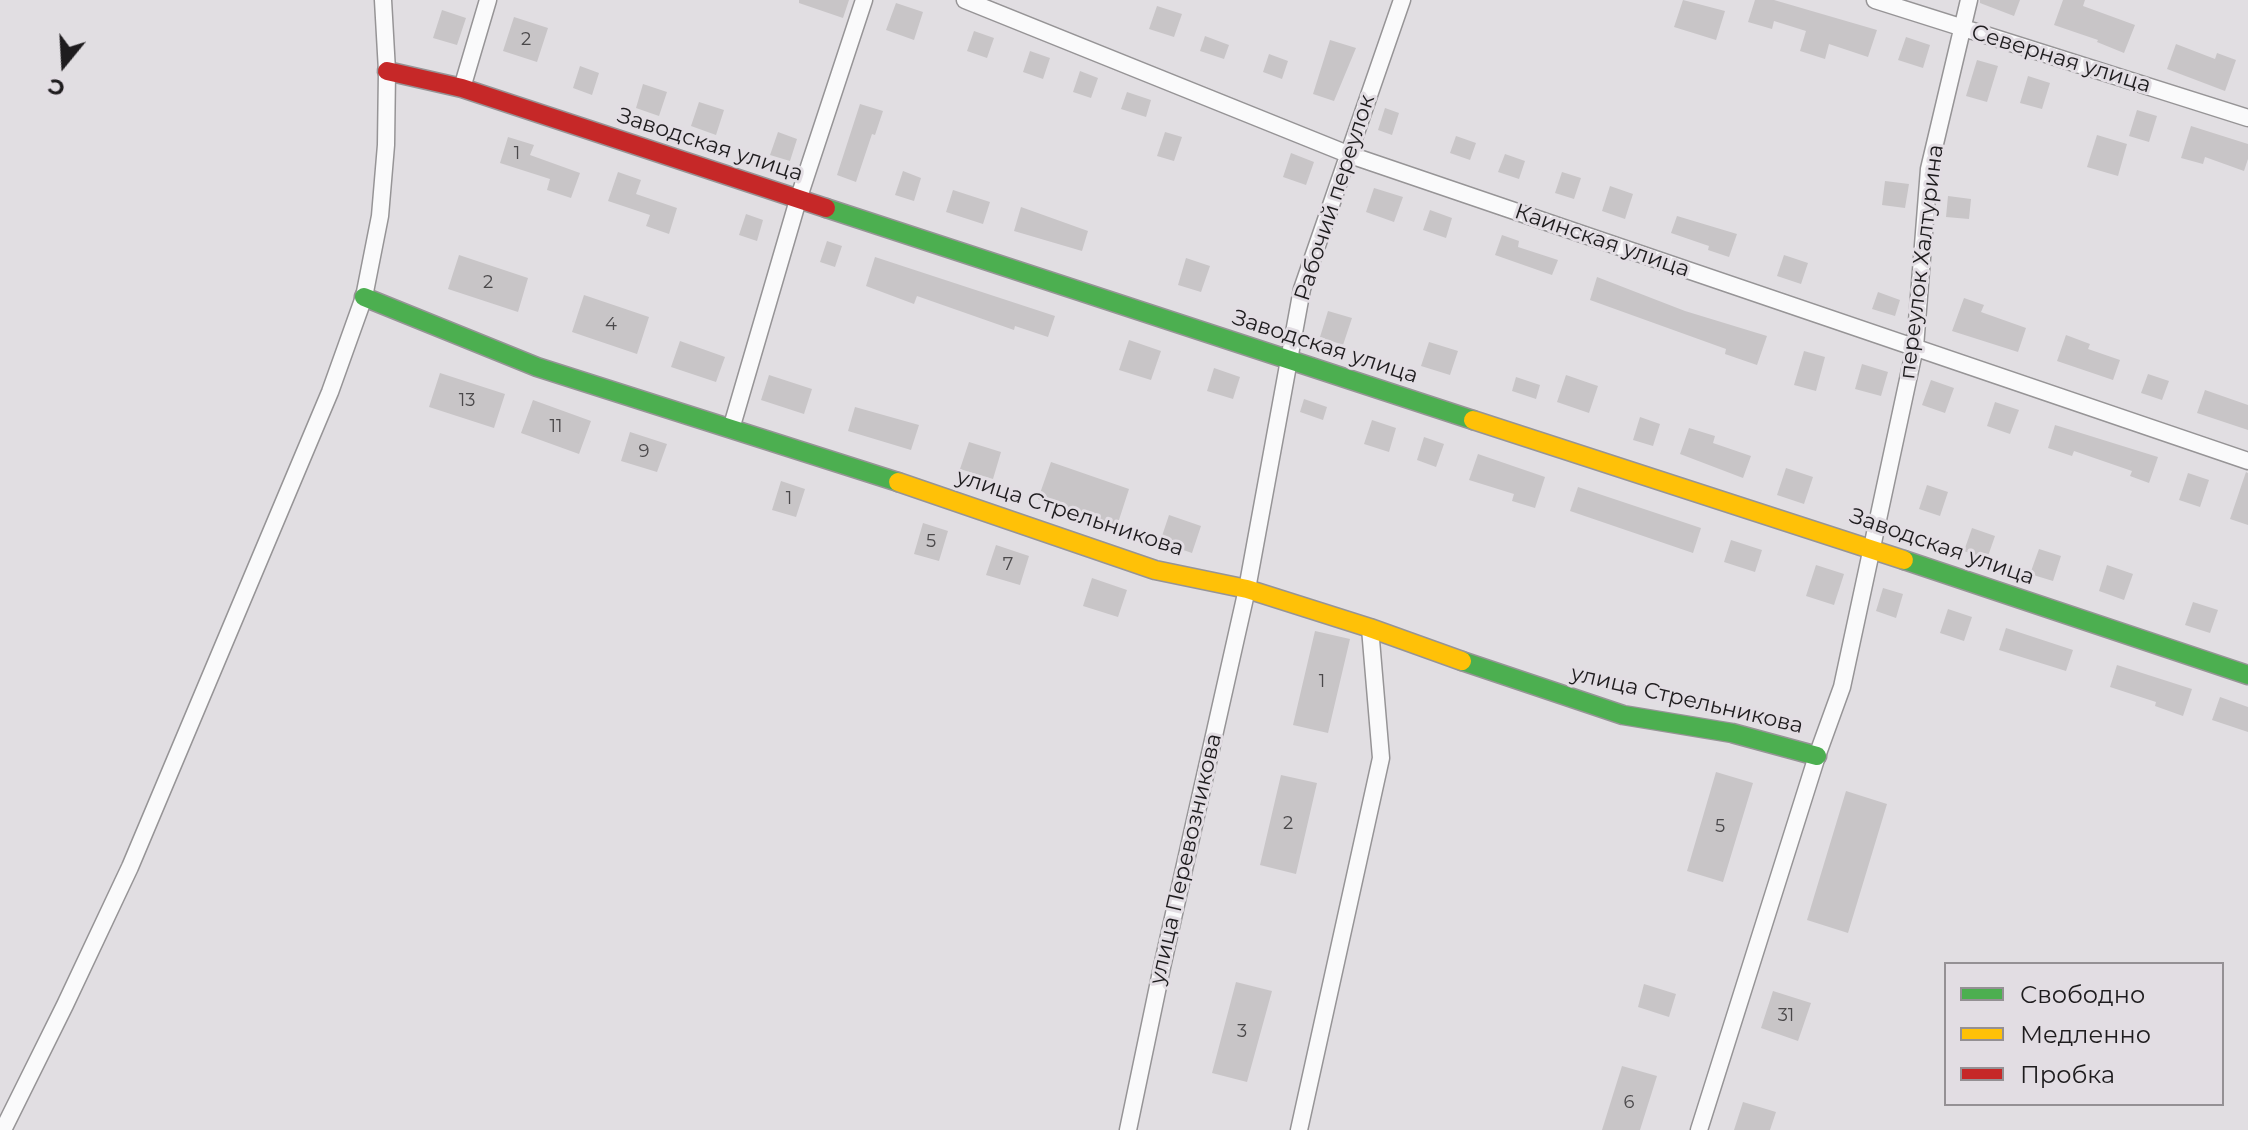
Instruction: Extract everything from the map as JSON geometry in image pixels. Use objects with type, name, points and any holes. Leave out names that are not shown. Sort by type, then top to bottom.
[{"type":"street","points":[[3,1130],[130,867],[330,392],[364,297],[380,216],[386,145],[387,71],[383,0]]},
{"type":"street","points":[[462,88],[488,0]]},
{"type":"street","points":[[731,429],[798,200],[864,0]]},
{"type":"street","name":"Каинская улица","points":[[965,0],[1350,155],[2248,461]]},
{"type":"street","name":"Рабочий переулок","points":[[1247,589],[1302,289],[1402,0]]},
{"type":"street","name":"Северная улица","points":[[1875,0],[2248,118]]},
{"type":"street","name":"переулок Халтурина","points":[[1699,1130],[1817,756],[1842,687],[1915,347],[1929,169],[1969,0]]},
{"type":"street","name":"Заводская улица","points":[[387,71],[462,88],[1288,361],[1873,549],[2248,675]]},
{"type":"street","name":"улица Стрельникова","points":[[364,297],[537,367],[974,507],[1155,570],[1247,589],[1623,715],[1732,733],[1817,756]]},
{"type":"street","name":"улица Перевозникова","points":[[1128,1130],[1247,589]]},
{"type":"street","points":[[1299,1130],[1381,758],[1370,628]]},
{"type":"building","points":[[799,0],[849,0],[843,18],[799,3]]},
{"type":"building","points":[[1683,0],[1725,11],[1716,40],[1674,27]]},
{"type":"building","points":[[1755,0],[1774,0],[1877,30],[1868,57],[1829,44],[1825,59],[1800,51],[1806,31],[1774,21],[1772,29],[1748,22]]},
{"type":"building","points":[[1980,0],[2020,0],[2014,16],[1980,3]]},
{"type":"building","points":[[2063,0],[2085,0],[2083,6],[2135,25],[2124,53],[2098,40],[2054,25]]},
{"type":"building","points":[[896,3],[923,12],[914,40],[886,30]]},
{"type":"building","points":[[1157,6],[1182,14],[1174,37],[1149,29]]},
{"type":"building","points":[[442,10],[466,18],[457,45],[433,38]]},
{"type":"building","points":[[514,17],[548,28],[537,62],[503,51]]},
{"type":"building","points":[[974,31],[994,38],[987,58],[967,51]]},
{"type":"building","points":[[1205,36],[1229,45],[1224,59],[1200,51]]},
{"type":"building","points":[[1906,37],[1930,45],[1923,68],[1898,60]]},
{"type":"building","points":[[1330,40],[1356,48],[1334,101],[1313,94]]},
{"type":"building","points":[[2176,44],[2215,59],[2217,53],[2236,60],[2225,91],[2167,69]]},
{"type":"building","points":[[1030,51],[1050,58],[1043,79],[1023,72]]},
{"type":"building","points":[[1269,54],[1288,61],[1282,79],[1263,72]]},
{"type":"building","points":[[1977,60],[1998,66],[1987,102],[1966,96]]},
{"type":"building","points":[[580,66],[599,73],[592,95],[573,88]]},
{"type":"building","points":[[1080,71],[1098,78],[1091,98],[1073,92]]},
{"type":"building","points":[[2028,76],[2050,83],[2042,109],[2020,103]]},
{"type":"building","points":[[643,84],[667,92],[659,116],[636,108]]},
{"type":"building","points":[[1127,92],[1151,100],[1146,117],[1121,109]]},
{"type":"building","points":[[699,102],[724,110],[716,135],[691,126]]},
{"type":"building","points":[[860,104],[883,111],[856,182],[837,175]]},
{"type":"building","points":[[1385,108],[1399,113],[1392,135],[1378,130]]},
{"type":"building","points":[[2137,110],[2157,116],[2149,142],[2129,136]]},
{"type":"building","points":[[2191,126],[2248,144],[2244,171],[2205,157],[2203,164],[2181,158]]},
{"type":"building","points":[[778,132],[797,139],[790,161],[770,155]]},
{"type":"building","points":[[1165,132],[1182,137],[1174,161],[1157,156]]},
{"type":"building","points":[[2097,135],[2127,144],[2118,176],[2087,167]]},
{"type":"building","points":[[1456,136],[1476,143],[1470,160],[1450,153]]},
{"type":"building","points":[[508,137],[534,145],[530,155],[580,173],[571,198],[547,190],[550,179],[500,163]]},
{"type":"building","points":[[1291,153],[1314,162],[1306,185],[1283,177]]},
{"type":"building","points":[[1505,154],[1525,161],[1519,179],[1498,172]]},
{"type":"building","points":[[903,171],[921,178],[914,201],[895,195]]},
{"type":"building","points":[[618,172],[641,180],[636,194],[677,208],[669,234],[646,226],[650,215],[608,201]]},
{"type":"building","points":[[1562,172],[1581,178],[1574,199],[1555,193]]},
{"type":"building","points":[[1885,181],[1909,184],[1905,208],[1882,205]]},
{"type":"building","points":[[1610,186],[1633,194],[1625,219],[1602,211]]},
{"type":"building","points":[[1374,188],[1403,197],[1394,222],[1366,212]]},
{"type":"building","points":[[953,190],[990,202],[983,224],[946,212]]},
{"type":"building","points":[[1948,196],[1971,199],[1969,219],[1946,217]]},
{"type":"building","points":[[1021,207],[1088,231],[1082,251],[1014,231]]},
{"type":"building","points":[[1430,210],[1452,218],[1446,238],[1423,230]]},
{"type":"building","points":[[746,214],[763,220],[757,241],[739,235]]},
{"type":"building","points":[[1677,216],[1737,234],[1729,257],[1708,250],[1709,246],[1671,233]]},
{"type":"building","points":[[1502,235],[1519,241],[1518,247],[1558,260],[1552,275],[1495,255]]},
{"type":"building","points":[[827,241],[842,246],[835,267],[820,262]]},
{"type":"building","points":[[459,255],[528,278],[518,312],[448,289]]},
{"type":"building","points":[[1784,255],[1808,263],[1801,284],[1777,276]]},
{"type":"building","points":[[875,257],[1055,316],[1048,337],[1015,326],[1014,330],[917,296],[914,304],[866,286]]},
{"type":"building","points":[[1186,258],[1210,266],[1201,292],[1178,285]]},
{"type":"building","points":[[1597,277],[1685,311],[1767,336],[1757,365],[1725,354],[1726,349],[1590,300]]},
{"type":"building","points":[[1878,292],[1900,300],[1895,316],[1872,309]]},
{"type":"building","points":[[584,295],[649,317],[637,354],[572,332]]},
{"type":"building","points":[[1964,298],[1984,305],[1981,312],[2026,328],[2018,352],[1952,331]]},
{"type":"building","points":[[1328,311],[1352,318],[1343,345],[1320,337]]},
{"type":"building","points":[[2066,335],[2090,344],[2088,349],[2120,360],[2113,380],[2057,361]]},
{"type":"building","points":[[1129,340],[1161,351],[1151,380],[1119,370]]},
{"type":"building","points":[[680,341],[725,357],[716,382],[671,367]]},
{"type":"building","points":[[1429,342],[1458,351],[1450,375],[1421,366]]},
{"type":"building","points":[[1804,351],[1825,357],[1816,391],[1794,385]]},
{"type":"building","points":[[1862,364],[1888,372],[1881,396],[1855,389]]},
{"type":"building","points":[[1214,368],[1240,377],[1233,399],[1207,391]]},
{"type":"building","points":[[440,373],[505,394],[494,428],[429,407]]},
{"type":"building","points":[[2148,374],[2169,381],[2162,400],[2141,393]]},
{"type":"building","points":[[769,375],[812,389],[804,414],[761,400]]},
{"type":"building","points":[[1566,375],[1598,386],[1589,413],[1557,402]]},
{"type":"building","points":[[1516,377],[1540,385],[1536,399],[1512,391]]},
{"type":"building","points":[[1931,380],[1954,388],[1945,413],[1922,405]]},
{"type":"building","points":[[2205,390],[2248,405],[2248,430],[2197,413]]},
{"type":"building","points":[[1304,399],[1327,407],[1323,420],[1300,412]]},
{"type":"building","points":[[533,400],[591,421],[579,454],[521,433]]},
{"type":"building","points":[[1995,402],[2019,410],[2010,434],[1987,426]]},
{"type":"building","points":[[855,407],[919,425],[911,450],[848,431]]},
{"type":"building","points":[[1640,417],[1660,424],[1653,446],[1633,440]]},
{"type":"building","points":[[1372,420],[1396,428],[1389,452],[1364,444]]},
{"type":"building","points":[[2055,425],[2158,457],[2149,483],[2130,476],[2132,471],[2074,451],[2072,456],[2048,448]]},
{"type":"building","points":[[1689,428],[1715,436],[1713,443],[1751,456],[1743,478],[1680,454]]},
{"type":"building","points":[[630,432],[667,444],[657,472],[621,461]]},
{"type":"building","points":[[1424,437],[1444,444],[1436,467],[1417,460]]},
{"type":"building","points":[[969,442],[1001,452],[993,479],[960,469]]},
{"type":"building","points":[[1478,454],[1545,477],[1535,508],[1512,501],[1514,494],[1469,480]]},
{"type":"building","points":[[1051,462],[1129,489],[1117,526],[1038,499]]},
{"type":"building","points":[[1786,468],[1813,477],[1804,504],[1777,495]]},
{"type":"building","points":[[2188,473],[2209,480],[2200,507],[2179,500]]},
{"type":"building","points":[[2248,473],[2248,525],[2230,519]]},
{"type":"building","points":[[781,481],[805,489],[796,517],[772,510]]},
{"type":"building","points":[[1927,485],[1948,492],[1940,516],[1919,509]]},
{"type":"building","points":[[1578,487],[1701,528],[1693,553],[1570,511]]},
{"type":"building","points":[[1169,515],[1201,526],[1192,553],[1160,542]]},
{"type":"building","points":[[923,523],[948,531],[939,561],[914,554]]},
{"type":"building","points":[[1972,528],[1995,536],[1987,559],[1964,551]]},
{"type":"building","points":[[1731,540],[1762,550],[1755,572],[1724,562]]},
{"type":"building","points":[[996,545],[1029,556],[1020,585],[986,575]]},
{"type":"building","points":[[2039,549],[2061,556],[2053,581],[2030,574]]},
{"type":"building","points":[[1816,565],[1844,574],[1834,605],[1806,596]]},
{"type":"building","points":[[2107,565],[2133,574],[2124,600],[2099,591]]},
{"type":"building","points":[[1092,578],[1127,590],[1118,617],[1083,606]]},
{"type":"building","points":[[1883,588],[1903,594],[1896,618],[1876,611]]},
{"type":"building","points":[[2193,602],[2218,610],[2210,633],[2185,625]]},
{"type":"building","points":[[1948,609],[1972,617],[1964,641],[1940,633]]},
{"type":"building","points":[[2006,628],[2073,650],[2066,671],[1999,650]]},
{"type":"building","points":[[1315,631],[1350,639],[1328,733],[1293,725]]},
{"type":"building","points":[[2117,665],[2192,689],[2183,716],[2155,706],[2156,702],[2110,687]]},
{"type":"building","points":[[2220,697],[2248,707],[2248,732],[2212,720]]},
{"type":"building","points":[[1716,772],[1753,783],[1723,882],[1687,871]]},
{"type":"building","points":[[1281,775],[1317,783],[1296,874],[1260,865]]},
{"type":"building","points":[[1846,791],[1887,804],[1848,933],[1807,920]]},
{"type":"building","points":[[1236,982],[1272,991],[1247,1082],[1212,1073]]},
{"type":"building","points":[[1644,984],[1676,994],[1669,1017],[1638,1007]]},
{"type":"building","points":[[1773,991],[1811,1003],[1798,1041],[1761,1028]]},
{"type":"building","points":[[1622,1066],[1657,1076],[1640,1130],[1602,1130]]},
{"type":"building","points":[[1743,1102],[1776,1112],[1770,1130],[1734,1130]]},
{"type":"traffic: fast","points":[[826,208],[1473,420]]},
{"type":"traffic: fast","points":[[364,297],[537,367],[898,482]]},
{"type":"traffic: fast","points":[[1904,560],[2248,675]]},
{"type":"traffic: fast","points":[[1462,661],[1623,715],[1732,733],[1817,756]]},
{"type":"traffic: slow","points":[[1473,420],[1904,560]]},
{"type":"traffic: slow","points":[[898,482],[1155,570],[1247,589],[1462,661]]},
{"type":"traffic: jam","points":[[387,71],[462,88],[826,208]]}]
